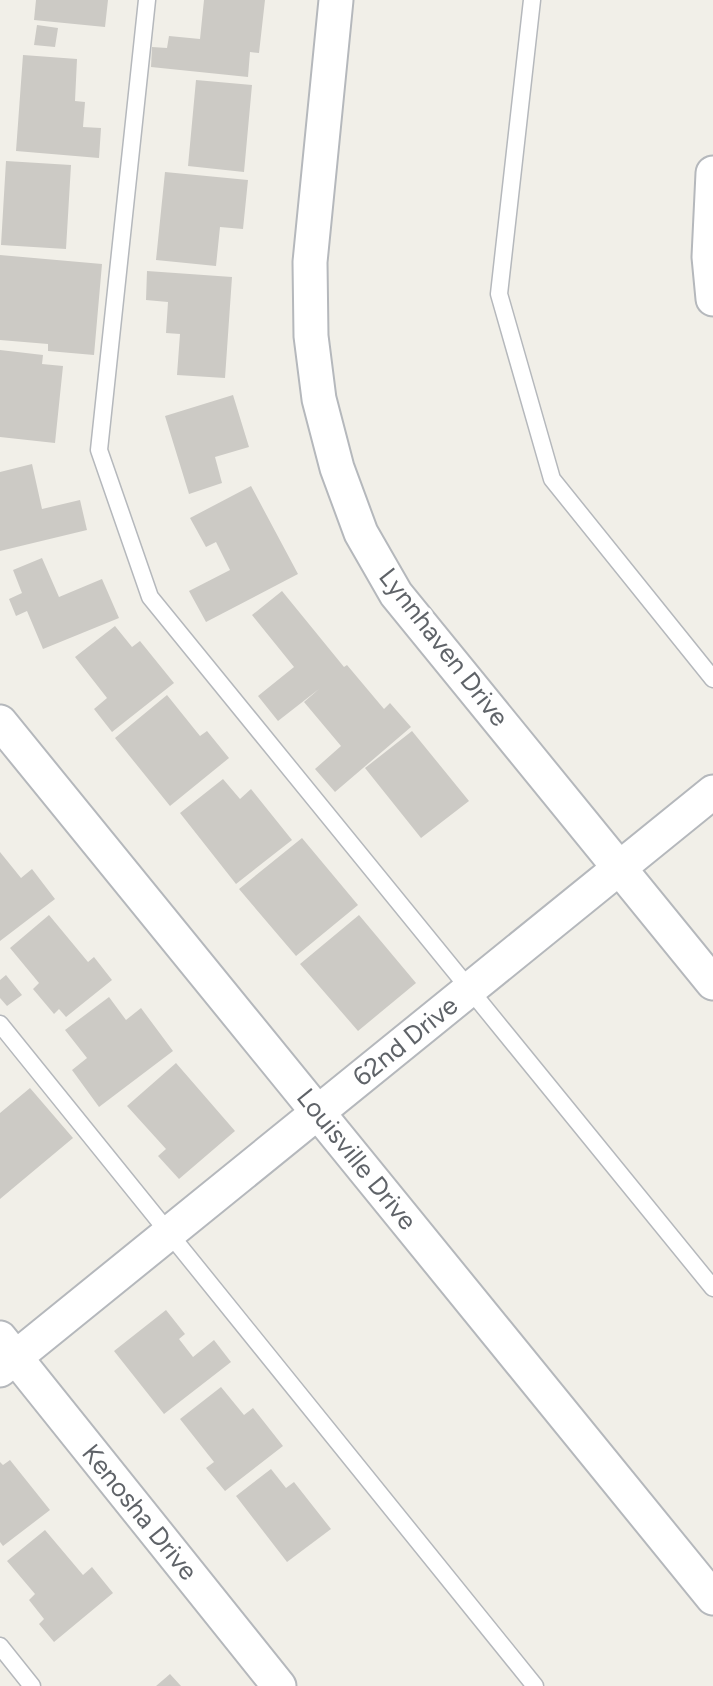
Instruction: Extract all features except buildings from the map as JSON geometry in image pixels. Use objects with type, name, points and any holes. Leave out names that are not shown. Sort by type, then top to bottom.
[{"type":"street","name":"Lynnhaven Drive","points":[[336,0],[310,274],[311,336],[319,399],[337,468],[361,533],[396,594],[713,983]]},
{"type":"street","points":[[713,173],[709,257],[713,299]]},
{"type":"street","name":"Louisville Drive","points":[[0,722],[713,1598]]},
{"type":"street","name":"62nd Drive","points":[[5,1355],[170,1232],[713,792]]},
{"type":"street","name":"Kenosha Drive","points":[[5,1355],[279,1686]]},
{"type":"lane","points":[[147,0],[99,450],[150,597],[205,661],[713,1288]]},
{"type":"lane","points":[[532,0],[499,294],[552,479],[713,679]]},
{"type":"lane","points":[[0,1024],[535,1686]]},
{"type":"lane","points":[[0,1646],[32,1686]]}]
